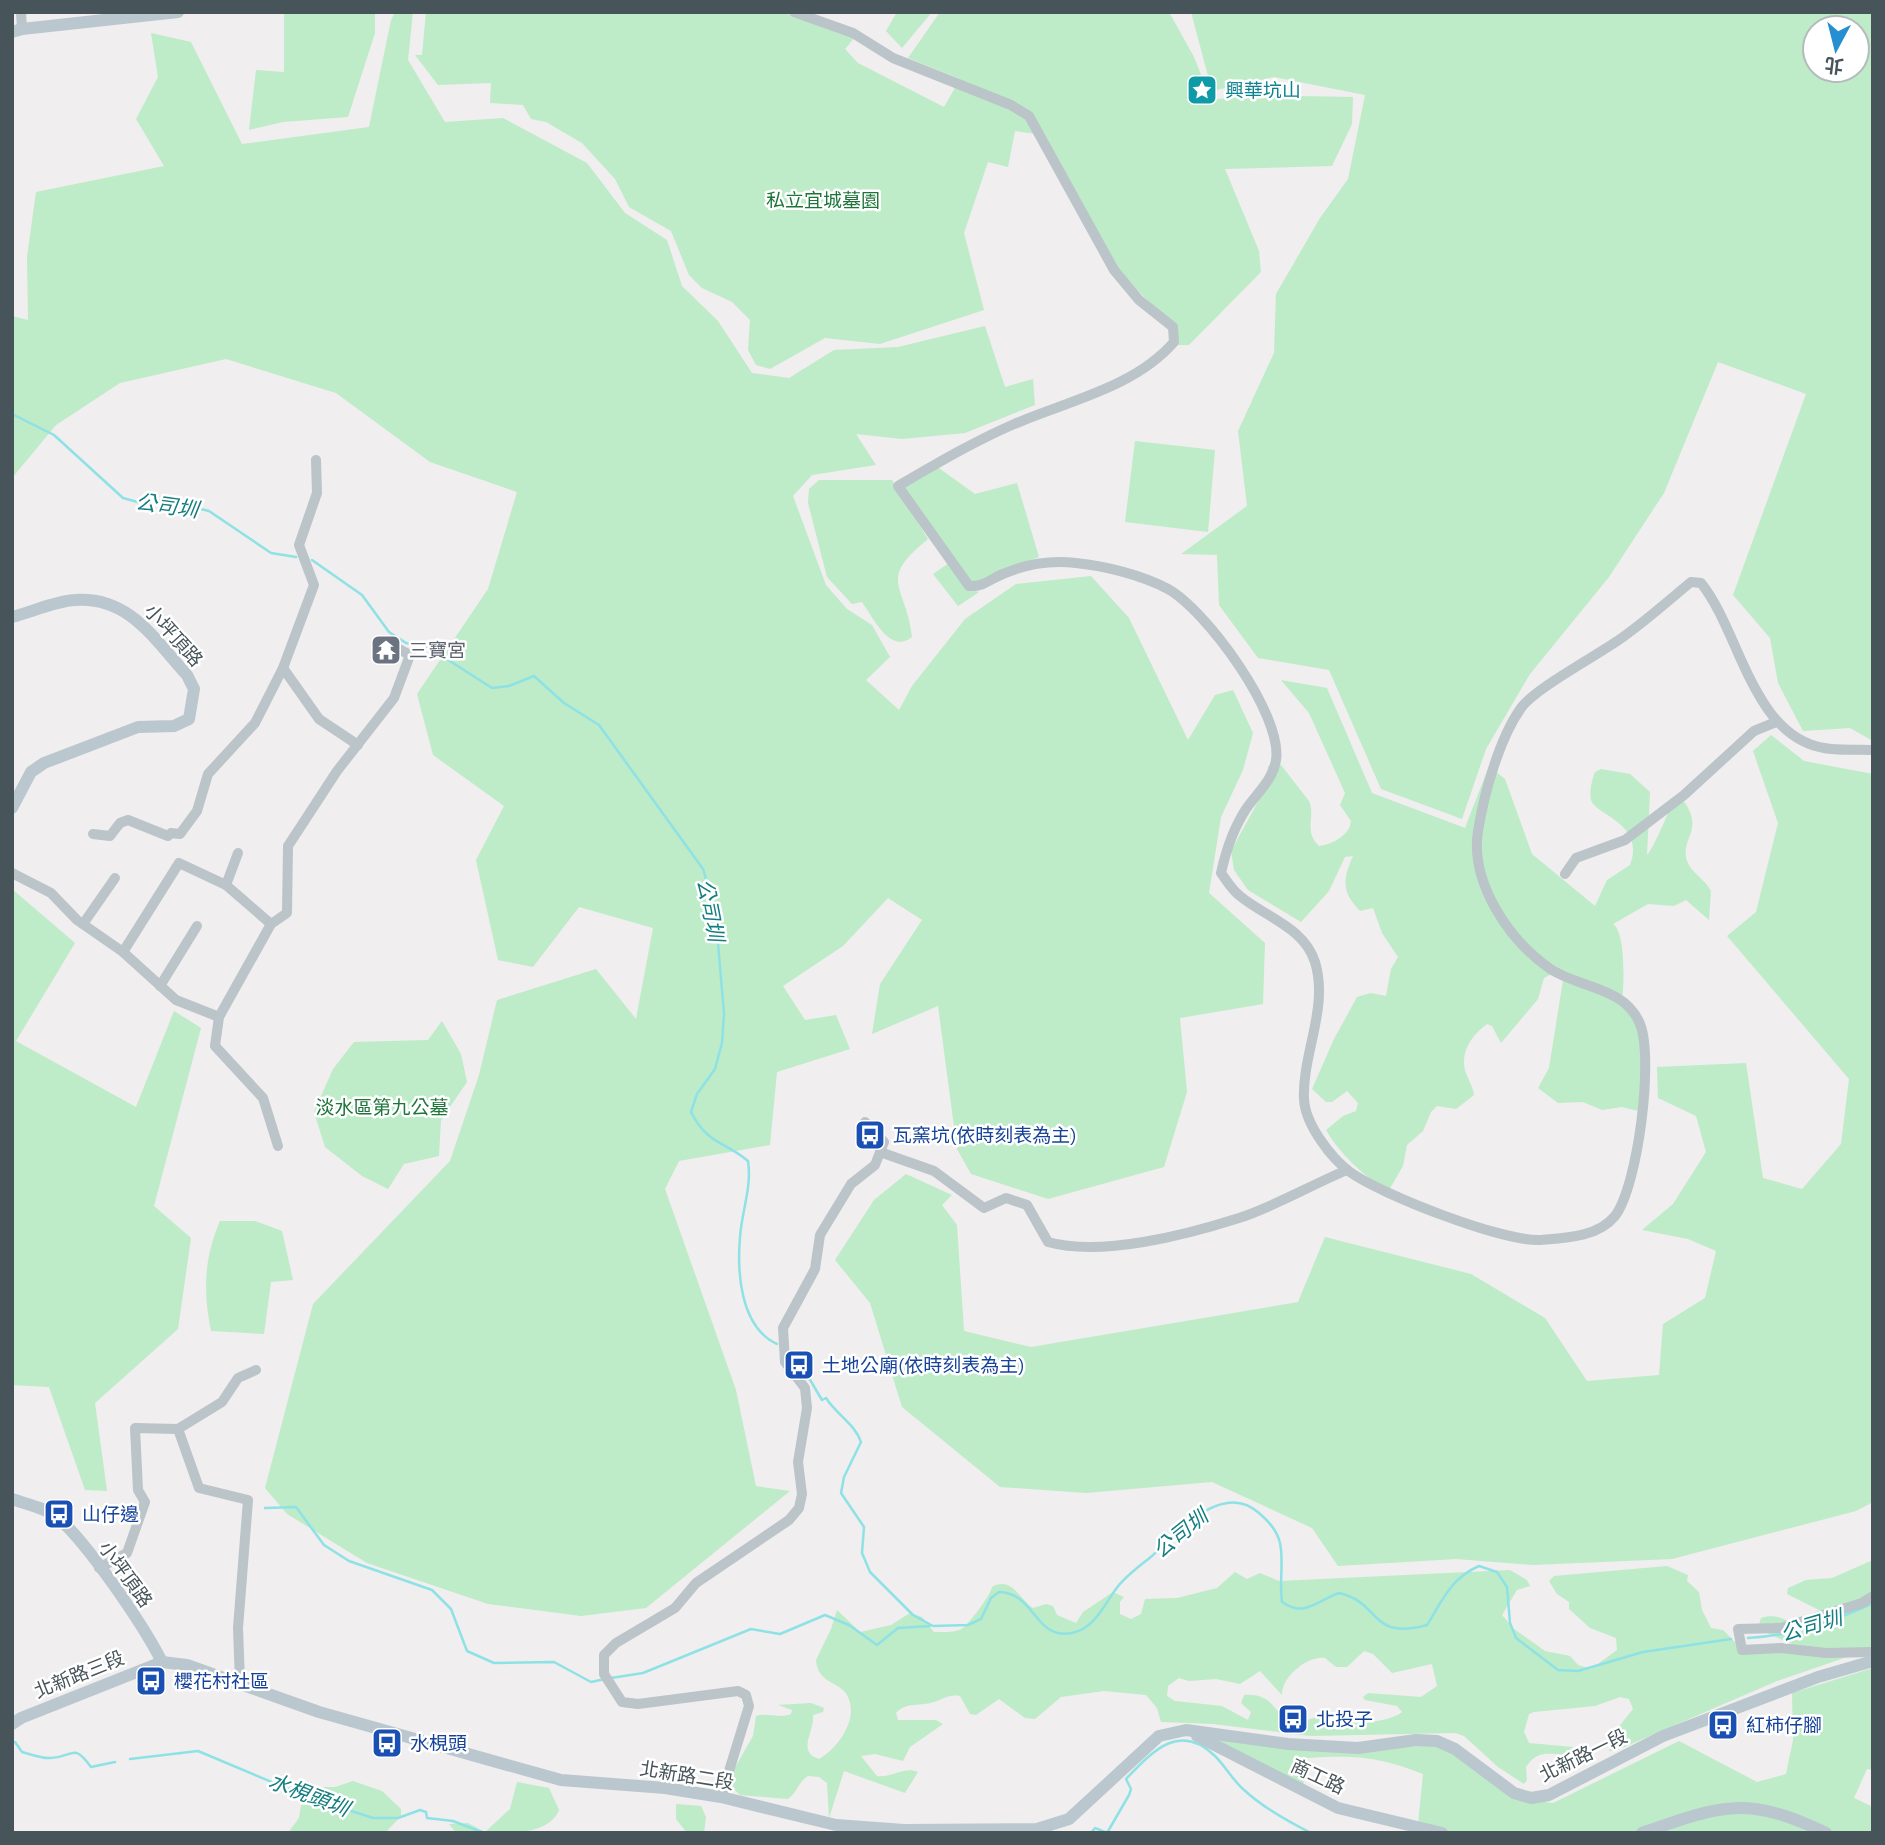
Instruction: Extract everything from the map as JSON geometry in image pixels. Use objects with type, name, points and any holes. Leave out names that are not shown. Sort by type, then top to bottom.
[{"type":"main road","points":[[17,31],[178,12]]},
{"type":"main road","name":"小坪頂路","points":[[12,617],[73,600],[99,600],[120,606],[187,675],[194,689],[189,719],[174,726],[138,727],[44,763],[30,772],[12,808]]},
{"type":"main road","name":"小坪頂路","points":[[12,1499],[55,1515],[99,1568],[162,1662]]},
{"type":"main road","name":"北新路一段","points":[[1186,1730],[1288,1744],[1358,1748],[1416,1740],[1437,1741],[1455,1749],[1514,1793],[1531,1798],[1549,1795],[1577,1783],[1663,1736],[1818,1677],[1873,1661]]},
{"type":"main road","name":"北新路二段","points":[[162,1662],[187,1664],[319,1712],[561,1780],[664,1788],[721,1797],[836,1829],[1037,1829],[1069,1819],[1159,1736],[1186,1730]]},
{"type":"main road","name":"北新路三段","points":[[12,1724],[21,1718],[162,1662]]},
{"type":"main road","name":"商工路","points":[[1186,1730],[1310,1796],[1338,1808],[1443,1833]]},
{"type":"main road","points":[[1642,1833],[1699,1813],[1748,1807],[1781,1814],[1826,1833]]},
{"type":"street","points":[[17,31],[21,12]]},
{"type":"street","points":[[794,12],[853,33],[893,58],[1012,105],[1029,117],[1114,270],[1139,300],[1173,327],[1174,342],[1162,356],[1136,373],[980,440],[898,486],[969,586],[980,587],[1001,574],[1032,564],[1075,563],[1122,573],[1167,589],[1191,605],[1247,678],[1268,717],[1277,759],[1266,785],[1246,809],[1226,847],[1221,873],[1237,894],[1300,936],[1315,961],[1319,995],[1304,1100],[1311,1125],[1347,1170],[1378,1188],[1527,1241],[1595,1232],[1615,1216],[1623,1200],[1645,1115],[1646,1054],[1640,1022],[1620,1000],[1550,969],[1515,936],[1485,888],[1478,869],[1477,835],[1491,772],[1522,706],[1624,637],[1691,582],[1701,583],[1718,603],[1745,670],[1776,722],[1802,740],[1822,748],[1873,750]]},
{"type":"street","points":[[93,834],[110,836],[120,823],[128,820],[168,836],[171,833],[180,834],[197,811],[208,774],[255,723],[282,668],[314,585],[299,545],[317,493],[316,460]]},
{"type":"street","points":[[278,1146],[263,1098],[215,1046],[219,1017],[271,924],[287,913],[288,846],[394,698],[410,655],[384,641]]},
{"type":"street","points":[[282,668],[319,719],[358,745]]},
{"type":"street","points":[[1565,874],[1576,858],[1625,840],[1684,795],[1754,731],[1776,722]]},
{"type":"street","points":[[226,884],[238,853]]},
{"type":"street","points":[[122,952],[179,863],[226,884],[271,924]]},
{"type":"street","points":[[12,873],[51,893],[83,924],[122,952],[176,1000],[219,1017]]},
{"type":"street","points":[[83,924],[115,878]]},
{"type":"street","points":[[160,986],[197,926]]},
{"type":"street","points":[[721,1797],[749,1706],[746,1695],[738,1691],[638,1704],[622,1702],[606,1679],[604,1655],[616,1643],[675,1608],[696,1583],[789,1520],[799,1508],[802,1494],[798,1462],[807,1408],[806,1388],[785,1362],[783,1328],[815,1269],[820,1235],[851,1184],[875,1164],[884,1142],[865,1122]]},
{"type":"street","points":[[880,1152],[934,1171],[984,1208],[1006,1198],[1027,1205],[1048,1242],[1065,1247],[1148,1240],[1241,1218],[1347,1170]]},
{"type":"street","points":[[99,1568],[127,1553],[145,1502],[138,1490],[135,1428],[178,1429],[222,1402],[238,1378],[256,1370]]},
{"type":"street","points":[[178,1429],[199,1488],[248,1500],[239,1628],[240,1682]]},
{"type":"street","points":[[1873,1596],[1862,1603],[1781,1628],[1738,1629],[1742,1650],[1781,1648],[1826,1653],[1873,1652]]},
{"type":"green space","points":[[284,12],[375,12],[375,33],[348,117],[283,122],[249,130],[256,70],[284,72]]},
{"type":"green space","points":[[395,12],[413,12],[408,60],[445,122],[503,118],[587,163],[625,213],[667,240],[682,286],[718,321],[752,373],[789,378],[834,350],[898,347],[985,326],[1005,387],[1033,379],[1035,405],[965,433],[902,439],[856,434],[876,465],[812,475],[793,496],[826,585],[847,609],[872,625],[890,657],[866,680],[899,710],[912,686],[965,619],[1016,584],[1091,576],[1129,618],[1188,740],[1215,695],[1233,690],[1253,733],[1243,770],[1221,817],[1209,893],[1265,943],[1263,1004],[1180,1018],[1187,1092],[1164,1167],[1048,1199],[971,1174],[957,1149],[938,1006],[872,1034],[880,984],[922,920],[888,898],[843,946],[783,986],[805,1020],[836,1015],[850,1049],[777,1072],[770,1145],[679,1161],[665,1189],[736,1390],[756,1486],[790,1491],[646,1608],[581,1616],[488,1604],[367,1563],[287,1514],[265,1488],[313,1304],[450,1161],[479,1075],[497,1000],[596,969],[636,1019],[653,928],[579,907],[533,967],[498,960],[476,860],[504,806],[433,755],[417,694],[488,589],[517,492],[430,462],[336,393],[226,359],[120,383],[56,425],[12,478],[12,316],[28,320],[27,257],[36,192],[164,166],[136,119],[158,77],[151,33],[191,42],[242,144],[369,127],[391,20]]},
{"type":"green space","name":"私立宜城墓園","points":[[426,12],[781,12],[855,37],[845,49],[858,63],[944,107],[960,79],[908,58],[940,12],[1169,12],[1194,57],[1211,100],[1250,95],[1353,97],[1352,124],[1332,166],[1225,169],[1259,251],[1261,272],[1189,345],[1176,345],[1176,331],[1117,268],[1045,135],[1015,131],[1008,167],[988,162],[964,233],[984,310],[880,344],[825,338],[770,369],[756,365],[748,350],[750,320],[732,302],[702,288],[689,275],[671,231],[629,207],[615,179],[582,143],[546,122],[531,119],[523,105],[490,103],[491,83],[438,85],[415,55],[422,55]]},
{"type":"green space","points":[[897,12],[932,12],[902,48],[886,31]]},
{"type":"green space","points":[[1191,12],[1873,12],[1873,741],[1850,728],[1803,731],[1778,683],[1770,638],[1733,595],[1806,394],[1718,362],[1664,493],[1609,577],[1530,674],[1486,749],[1462,819],[1381,789],[1329,670],[1258,658],[1219,605],[1217,555],[1181,554],[1247,506],[1238,431],[1274,353],[1276,294],[1320,218],[1348,179],[1365,95],[1274,77],[1212,91]]},
{"type":"green space","points":[[1135,441],[1215,450],[1208,532],[1125,522]]},
{"type":"green space","points":[[936,466],[975,494],[1017,483],[1039,557],[972,585],[902,487]]},
{"type":"green space","points":[[819,480],[892,480],[928,539],[912,553],[899,574],[898,584],[912,637],[904,641],[889,638],[862,602],[852,604],[827,577],[808,503],[809,489]]},
{"type":"green space","points":[[949,563],[968,589],[979,592],[958,606],[933,574]]},
{"type":"green space","points":[[1281,680],[1327,688],[1372,793],[1465,828],[1489,766],[1505,779],[1532,854],[1595,906],[1607,880],[1630,865],[1633,851],[1626,830],[1591,800],[1595,772],[1601,769],[1630,774],[1650,792],[1647,855],[1662,828],[1673,797],[1678,794],[1691,816],[1687,861],[1711,891],[1709,920],[1686,900],[1674,906],[1648,904],[1613,924],[1622,948],[1622,1002],[1644,1028],[1642,1112],[1622,1107],[1602,1110],[1583,1102],[1558,1103],[1538,1088],[1549,1068],[1564,974],[1561,969],[1544,978],[1538,999],[1501,1043],[1492,1026],[1487,1024],[1471,1040],[1465,1052],[1464,1066],[1474,1095],[1456,1109],[1437,1106],[1431,1112],[1423,1131],[1407,1145],[1403,1166],[1389,1190],[1362,1172],[1337,1147],[1326,1130],[1343,1116],[1356,1111],[1358,1103],[1347,1091],[1332,1102],[1326,1102],[1312,1089],[1334,1039],[1357,997],[1371,993],[1386,996],[1391,969],[1398,957],[1382,933],[1373,908],[1360,911],[1349,897],[1346,878],[1353,856],[1345,857],[1329,891],[1301,922],[1248,890],[1234,870],[1231,851],[1266,787],[1268,766],[1281,765],[1309,801],[1312,835],[1319,846],[1340,838],[1350,826],[1351,821],[1340,805],[1345,793],[1309,713]]},
{"type":"green space","points":[[1771,735],[1804,761],[1873,774],[1873,1502],[1856,1511],[1672,1559],[1533,1565],[1456,1559],[1338,1566],[1312,1528],[1212,1482],[1086,1493],[1000,1487],[902,1407],[870,1303],[835,1260],[874,1200],[906,1174],[952,1195],[942,1205],[957,1225],[964,1331],[1031,1347],[1298,1302],[1325,1237],[1471,1274],[1545,1318],[1587,1381],[1659,1375],[1663,1324],[1705,1298],[1716,1251],[1688,1239],[1642,1230],[1673,1204],[1706,1152],[1696,1116],[1658,1098],[1657,1067],[1746,1063],[1763,1178],[1802,1189],[1841,1144],[1849,1079],[1727,936],[1756,912],[1778,823],[1753,751]]},
{"type":"green space","points":[[12,889],[75,943],[16,1041],[136,1107],[174,1011],[201,1028],[154,1206],[191,1238],[178,1329],[95,1403],[107,1491],[85,1490],[49,1387],[12,1385]]},
{"type":"green space","name":"淡水區第九公墓","points":[[442,1021],[461,1054],[467,1082],[441,1120],[439,1156],[404,1164],[388,1189],[362,1176],[325,1147],[314,1112],[333,1069],[354,1042],[428,1040]]},
{"type":"green space","points":[[220,1221],[255,1221],[282,1231],[293,1280],[271,1282],[264,1334],[211,1331],[206,1275]]},
{"type":"green space","points":[[1873,1560],[1873,1648],[1777,1681],[1615,1751],[1609,1751],[1617,1729],[1633,1709],[1629,1699],[1620,1697],[1595,1706],[1534,1712],[1529,1714],[1524,1732],[1529,1743],[1573,1747],[1567,1755],[1544,1754],[1535,1758],[1526,1767],[1527,1780],[1524,1784],[1498,1767],[1464,1736],[1455,1733],[1311,1736],[1213,1724],[1161,1722],[1157,1708],[1146,1695],[1104,1691],[1061,1697],[1035,1719],[1025,1718],[999,1699],[976,1715],[970,1714],[960,1696],[949,1696],[938,1701],[904,1707],[896,1713],[898,1720],[936,1720],[943,1724],[910,1747],[903,1761],[875,1754],[861,1756],[877,1776],[908,1770],[918,1772],[905,1793],[844,1771],[829,1818],[827,1783],[819,1777],[808,1776],[788,1799],[740,1795],[729,1784],[729,1778],[753,1736],[756,1716],[791,1714],[792,1710],[778,1705],[811,1703],[824,1708],[823,1712],[813,1715],[808,1740],[812,1756],[819,1759],[840,1740],[849,1722],[850,1704],[843,1690],[821,1674],[816,1660],[837,1610],[860,1632],[891,1625],[910,1613],[922,1617],[934,1632],[949,1632],[963,1628],[980,1608],[992,1587],[999,1584],[1010,1586],[1033,1608],[1046,1604],[1053,1606],[1057,1615],[1076,1623],[1083,1612],[1113,1592],[1124,1597],[1120,1602],[1120,1614],[1131,1619],[1141,1614],[1145,1599],[1177,1598],[1217,1588],[1235,1572],[1247,1579],[1260,1573],[1279,1581],[1510,1570],[1527,1580],[1530,1586],[1517,1590],[1502,1615],[1514,1629],[1545,1651],[1570,1656],[1578,1665],[1591,1669],[1617,1650],[1616,1638],[1590,1628],[1569,1609],[1569,1602],[1557,1594],[1549,1581],[1554,1576],[1667,1566],[1688,1575],[1687,1581],[1699,1592],[1702,1610],[1711,1628],[1723,1630],[1735,1642],[1768,1652],[1787,1649],[1792,1644],[1764,1632],[1759,1625],[1761,1618],[1779,1617],[1806,1627],[1825,1613],[1787,1594],[1788,1588],[1806,1580],[1832,1578]],"holes":[[[1364,1651],[1373,1654],[1392,1673],[1432,1664],[1437,1686],[1421,1697],[1368,1693],[1363,1697],[1365,1700],[1397,1706],[1402,1712],[1389,1718],[1362,1722],[1336,1721],[1322,1717],[1303,1721],[1290,1720],[1262,1697],[1244,1695],[1241,1703],[1251,1712],[1248,1720],[1222,1706],[1175,1701],[1167,1696],[1168,1686],[1179,1678],[1189,1681],[1216,1679],[1240,1684],[1260,1671],[1282,1695],[1286,1681],[1297,1669],[1311,1660],[1325,1658],[1336,1667],[1347,1667]]]},
{"type":"green space","points":[[1873,1668],[1873,1770],[1867,1769],[1854,1798],[1873,1807],[1873,1833],[1456,1833],[1418,1824],[1423,1774],[1407,1768],[1365,1758],[1306,1758],[1303,1790],[1187,1733],[1315,1751],[1442,1745],[1514,1798],[1553,1803],[1679,1741],[1757,1782],[1786,1774],[1793,1740],[1792,1693]]},
{"type":"green space","points":[[353,1781],[382,1791],[401,1809],[401,1816],[385,1833],[288,1833],[299,1818],[301,1805],[314,1803],[323,1787],[335,1787]]},
{"type":"green space","points":[[517,1782],[549,1788],[559,1810],[552,1820],[529,1831],[498,1834],[456,1833],[449,1824],[468,1823],[485,1832],[510,1809]]},
{"type":"green space","points":[[676,1804],[701,1806],[706,1817],[704,1833],[687,1833],[676,1819]]},
{"type":"waterway","name":"公司圳","points":[[12,414],[54,435],[123,498],[141,503],[163,500],[209,511],[271,553],[296,557]]},
{"type":"waterway","name":"公司圳","points":[[312,560],[362,595],[389,632],[406,643],[428,647],[492,688],[509,686],[534,676],[564,703],[599,725],[703,869],[715,909],[724,1013],[722,1043],[715,1069],[697,1094],[691,1112],[710,1137],[748,1161],[748,1189],[740,1237],[741,1282],[748,1312],[755,1325],[777,1344]]},
{"type":"waterway","name":"公司圳","points":[[793,1351],[822,1400],[826,1398],[855,1430],[861,1442],[844,1477],[841,1493],[864,1527],[862,1553],[870,1572],[913,1615],[933,1626],[968,1625],[981,1619],[991,1598],[999,1592],[1011,1594],[1021,1600],[1050,1630],[1059,1633],[1080,1630],[1093,1621],[1133,1571],[1188,1524],[1201,1513],[1230,1503],[1245,1504],[1259,1513],[1279,1538],[1282,1602],[1290,1607],[1310,1607],[1339,1593],[1362,1604],[1385,1624],[1395,1628],[1408,1629],[1427,1625],[1454,1584],[1479,1566],[1497,1572],[1507,1587],[1510,1623],[1516,1638],[1558,1670],[1578,1671],[1643,1652],[1731,1639]]},
{"type":"waterway","points":[[265,1508],[296,1507],[324,1545],[349,1561],[432,1590],[451,1609],[467,1651],[494,1663],[554,1662],[591,1682],[605,1679]]},
{"type":"waterway","name":"公司圳","points":[[1748,1638],[1812,1626],[1873,1603]]},
{"type":"waterway","points":[[611,1678],[643,1673],[751,1629],[780,1634],[825,1615],[849,1625],[877,1645],[898,1628],[930,1626]]},
{"type":"waterway","name":"公司圳","points":[[1107,1833],[1129,1795],[1131,1789],[1126,1779],[1156,1751],[1178,1741],[1190,1741],[1202,1746],[1215,1756],[1250,1796],[1311,1833]]},
{"type":"waterway","name":"水梘頭圳","points":[[15,1742],[22,1752],[40,1757],[51,1758],[76,1753],[91,1767],[115,1762]]},
{"type":"waterway","name":"水梘頭圳","points":[[130,1759],[198,1751],[305,1796],[373,1818],[398,1818],[420,1810],[426,1812],[427,1818],[453,1821],[484,1833]]},
{"type":"waterway","name":"公司圳","points":[[1091,1833],[1095,1828],[1105,1832]]},
{"type":"place","name":"興華坑山","points":[[1202,90]]},
{"type":"place","name":"三寶宮","points":[[386,650]]},
{"type":"place","name":"瓦窯坑(依時刻表為主)","points":[[870,1135]]},
{"type":"place","name":"土地公廟(依時刻表為主)","points":[[799,1365]]},
{"type":"place","name":"山仔邊","points":[[59,1514]]},
{"type":"place","name":"櫻花村社區","points":[[151,1681]]},
{"type":"place","name":"北投子","points":[[1293,1719]]},
{"type":"place","name":"紅柿仔腳","points":[[1723,1725]]},
{"type":"place","name":"水梘頭","points":[[387,1743]]}]
